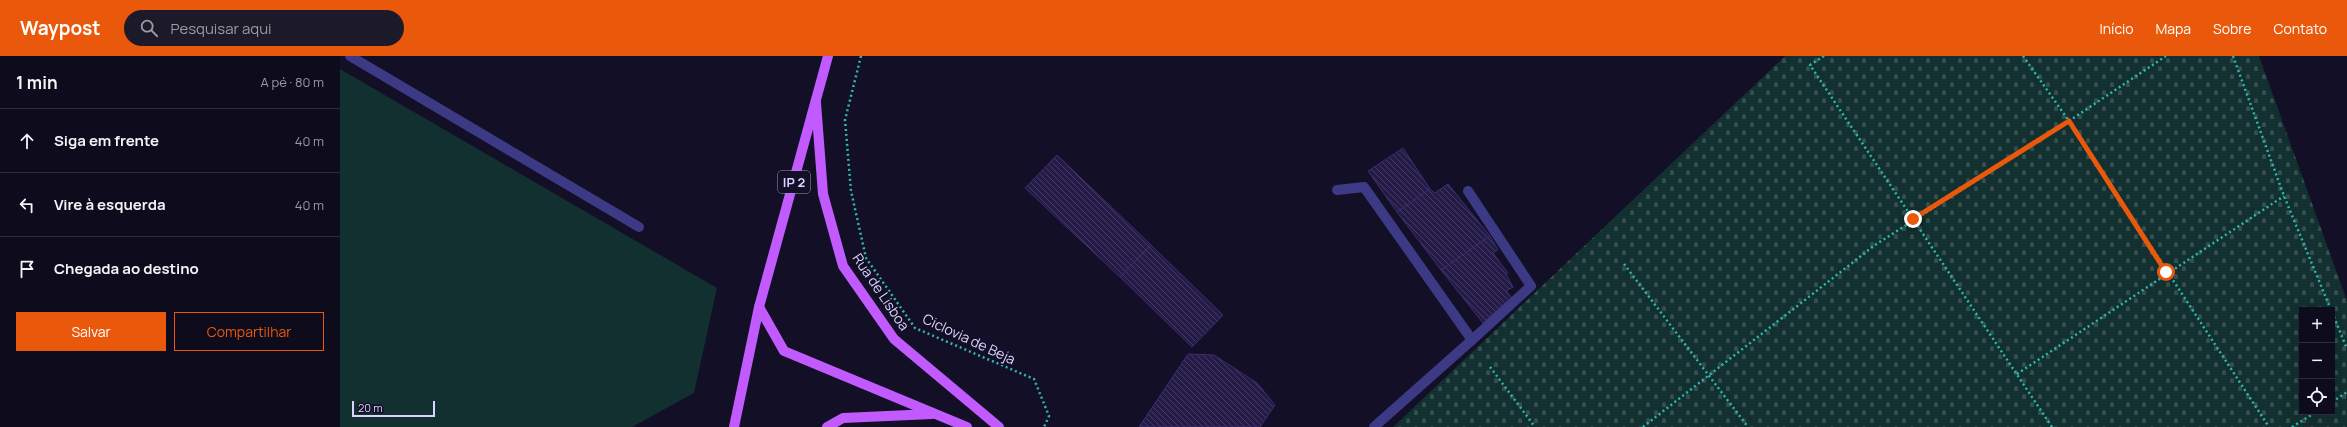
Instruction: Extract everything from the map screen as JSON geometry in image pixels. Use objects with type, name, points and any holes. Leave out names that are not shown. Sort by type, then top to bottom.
[{"type":"main road","name":"IP 2","points":[[734,427],[759,307],[828,56]]},
{"type":"main road","name":"Rua de Lisboa","points":[[816,103],[823,194],[843,266],[894,339],[999,427]]},
{"type":"main road","points":[[759,307],[784,351],[967,427]]},
{"type":"main road","points":[[827,427],[843,418],[935,414]]},
{"type":"street","points":[[350,56],[639,227]]},
{"type":"street","points":[[1337,190],[1364,187],[1472,340]]},
{"type":"street","points":[[1374,427],[1531,286],[1468,191]]},
{"type":"path","name":"Ciclovia de Beja","points":[[861,56],[845,120],[851,191],[866,258],[915,328],[1034,379],[1049,416],[1044,427]]},
{"type":"path","points":[[1824,56],[1810,66],[2052,427]]},
{"type":"path","points":[[2023,56],[2069,121],[2168,275],[2269,427]]},
{"type":"path","points":[[1643,427],[1875,245],[1913,219],[2069,121],[2166,56]]},
{"type":"path","points":[[2233,56],[2284,196],[2330,307]]},
{"type":"path","points":[[2017,374],[2168,275],[2284,196]]},
{"type":"path","points":[[1624,264],[1748,427]]},
{"type":"path","points":[[2335,319],[2347,349]]},
{"type":"path","points":[[1490,367],[1535,427]]},
{"type":"path","points":[[2335,400],[2347,392]]},
{"type":"path","points":[[2292,427],[2311,415]]},
{"type":"green space","points":[[1785,56],[2259,56],[2347,301],[2347,427],[1393,427]]},
{"type":"green space","points":[[340,69],[717,288],[694,393],[632,427],[340,427]]},
{"type":"building","points":[[1403,148],[1430,189],[1397,212],[1368,171]]},
{"type":"building","points":[[1057,155],[1151,245],[1120,277],[1025,188]]},
{"type":"building","points":[[1448,184],[1490,236],[1441,270],[1397,212],[1430,189],[1435,193]]},
{"type":"building","points":[[1490,236],[1498,250],[1493,253],[1508,273],[1506,274],[1513,287],[1506,291],[1512,298],[1483,323],[1441,270]]},
{"type":"building","points":[[1151,245],[1223,315],[1192,347],[1120,277]]},
{"type":"building","points":[[1188,354],[1214,355],[1257,383],[1275,405],[1260,427],[1139,427]]},
{"type":"route","points":[[1913,219],[2069,121],[2166,272]]}]
